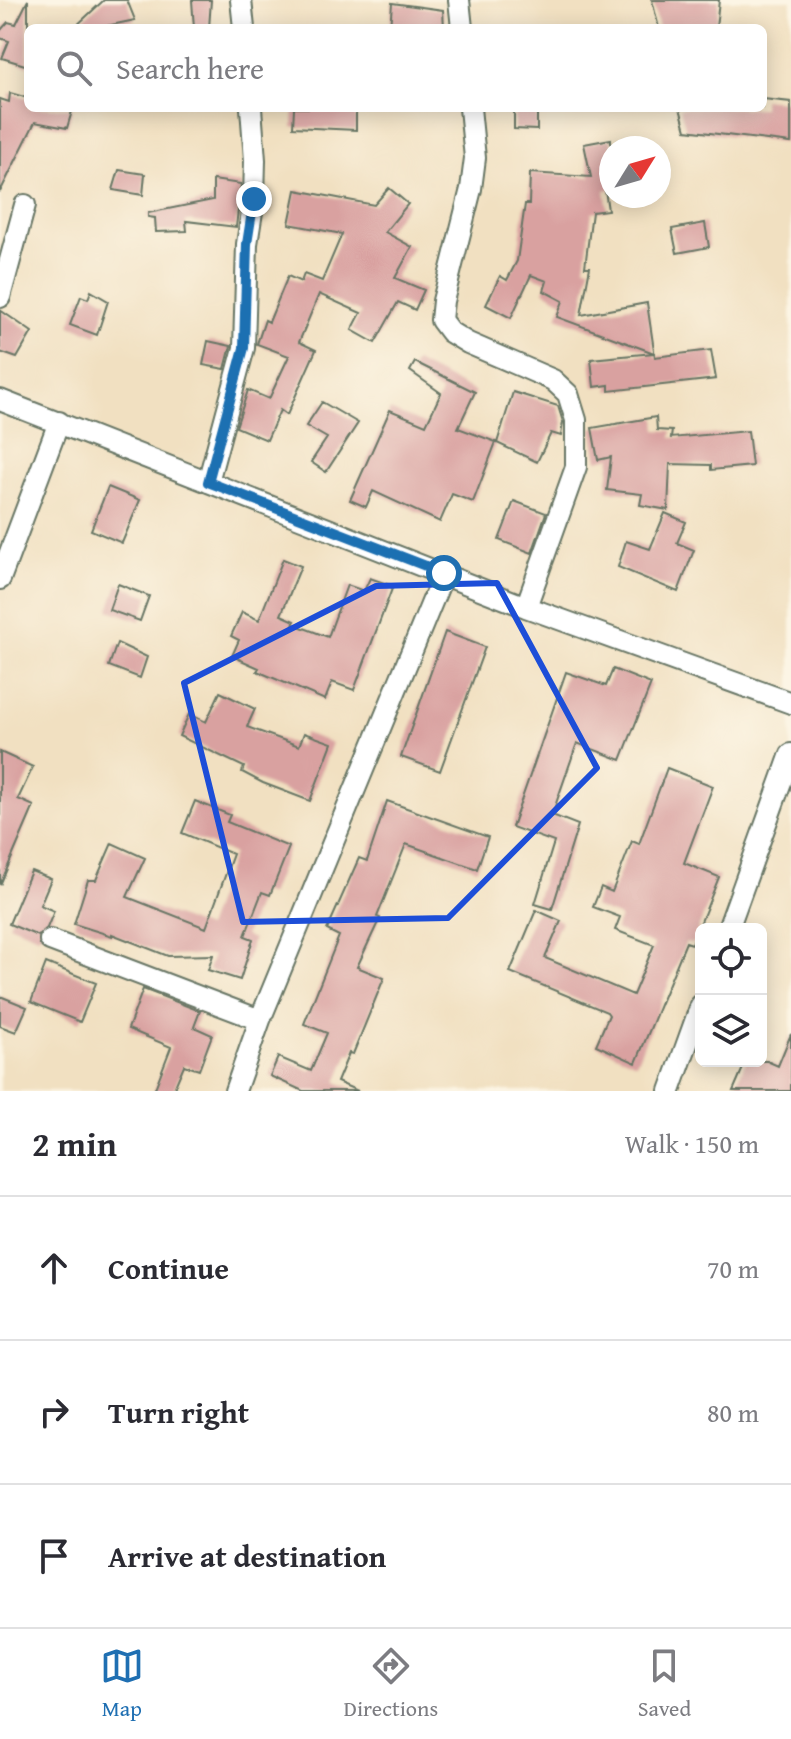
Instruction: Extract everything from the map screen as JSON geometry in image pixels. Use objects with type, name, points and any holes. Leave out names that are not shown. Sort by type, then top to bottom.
[{"type":"street","points":[[241,0],[244,24]]},
{"type":"street","points":[[459,0],[462,24]]},
{"type":"street","points":[[208,482],[244,348],[247,244],[254,199],[251,112]]},
{"type":"street","points":[[470,112],[475,158],[471,189],[441,320],[450,332],[468,343],[553,380],[568,394],[576,420],[576,467],[526,607]]},
{"type":"street","points":[[0,297],[25,205]]},
{"type":"street","points":[[0,400],[526,607],[791,703]]},
{"type":"street","points":[[0,579],[59,422]]},
{"type":"street","points":[[235,1091],[260,1020],[444,573]]},
{"type":"street","points":[[730,923],[791,754]]},
{"type":"street","points":[[50,940],[260,1020]]},
{"type":"street","points":[[670,1091],[695,1022]]},
{"type":"highlighted area","points":[[497,583],[597,768],[448,918],[243,922],[184,683],[376,586]]},
{"type":"building","points":[[28,0],[28,24],[24,24],[24,65],[2,58],[9,41],[0,38],[0,31],[8,22],[16,24]]},
{"type":"building","points":[[104,0],[127,0],[135,20],[116,24],[78,24]]},
{"type":"building","points":[[192,0],[211,0],[209,24],[194,24]]},
{"type":"building","points":[[652,0],[719,0],[716,24],[658,24]]},
{"type":"building","points":[[392,3],[443,10],[444,24],[390,24]]},
{"type":"building","points":[[10,93],[24,97],[24,112],[72,112],[67,128],[35,122],[0,192],[0,99],[9,102]]},
{"type":"building","points":[[767,99],[791,102],[791,143],[686,130],[681,112],[767,112]]},
{"type":"building","points":[[294,112],[356,112],[356,130],[293,127]]},
{"type":"building","points":[[514,112],[537,112],[537,130],[514,129]]},
{"type":"building","points":[[599,141],[599,208],[608,210],[592,212],[585,267],[590,267],[581,315],[647,303],[655,357],[711,350],[716,379],[609,391],[609,385],[594,387],[591,359],[654,353],[557,317],[563,301],[544,291],[547,281],[531,275],[511,318],[486,305],[500,276],[507,280],[517,261],[525,204],[529,204],[530,173],[591,177],[584,144]]},
{"type":"building","points":[[119,170],[145,174],[143,195],[113,190]]},
{"type":"building","points":[[213,180],[241,184],[236,227],[186,221],[187,231],[156,232],[155,218],[148,217],[148,213],[213,200]]},
{"type":"building","points":[[389,188],[408,204],[385,232],[412,247],[395,278],[424,290],[415,310],[398,302],[375,343],[352,330],[361,313],[319,294],[299,342],[316,350],[287,415],[280,410],[267,440],[236,427],[248,390],[269,399],[289,356],[257,344],[265,320],[269,322],[288,276],[301,282],[304,274],[322,281],[342,234],[289,224],[296,190],[374,205]]},
{"type":"building","points":[[705,223],[709,247],[677,253],[672,229]]},
{"type":"building","points":[[91,291],[108,301],[97,335],[70,325],[81,296],[88,299]]},
{"type":"building","points":[[0,310],[32,332],[17,358],[0,352]]},
{"type":"building","points":[[208,341],[231,346],[225,369],[203,365]]},
{"type":"building","points":[[415,362],[475,392],[458,428],[496,442],[473,502],[452,494],[440,522],[373,491],[366,507],[350,500],[390,410],[426,425],[441,393],[410,371]]},
{"type":"building","points":[[513,392],[558,406],[563,422],[561,436],[551,433],[537,462],[497,443]]},
{"type":"building","points":[[322,402],[358,423],[326,472],[311,462],[327,438],[306,426]]},
{"type":"building","points":[[656,417],[657,430],[672,431],[671,438],[748,431],[752,466],[711,470],[711,465],[670,464],[668,510],[640,505],[642,494],[607,490],[611,457],[598,460],[592,428]]},
{"type":"building","points":[[108,487],[140,500],[122,543],[91,530]]},
{"type":"building","points":[[514,501],[546,513],[532,553],[499,540]]},
{"type":"building","points":[[665,513],[686,522],[677,543],[694,550],[678,592],[618,567],[626,541],[650,549]]},
{"type":"building","points":[[283,559],[301,566],[281,615],[295,621],[293,624],[328,637],[347,585],[364,591],[370,578],[393,586],[354,690],[332,682],[325,700],[257,671],[259,668],[232,656],[239,640],[231,636],[242,612],[259,620]]},
{"type":"building","points":[[118,584],[149,596],[140,621],[109,610]]},
{"type":"building","points":[[445,632],[485,647],[440,771],[401,757]]},
{"type":"building","points":[[117,643],[147,657],[140,678],[109,666]]},
{"type":"building","points":[[613,669],[651,684],[621,760],[577,743],[552,815],[578,825],[552,909],[535,904],[554,842],[512,827],[566,672],[606,686]]},
{"type":"building","points":[[220,692],[255,709],[247,727],[299,746],[304,733],[332,743],[310,801],[263,783],[242,772],[244,767],[179,736],[189,714],[206,722]]},
{"type":"building","points":[[0,752],[33,767],[18,799],[34,806],[0,885]]},
{"type":"building","points":[[667,768],[713,786],[684,863],[719,877],[700,923],[695,923],[692,944],[686,942],[636,1063],[596,1045],[609,1015],[607,1012],[510,972],[536,910],[561,921],[545,958],[633,995],[654,945],[615,930],[620,917],[593,907],[601,887],[612,892],[632,841],[639,844]]},
{"type":"building","points":[[195,801],[230,815],[227,822],[289,847],[270,895],[262,892],[245,936],[253,939],[240,980],[208,970],[213,955],[168,956],[112,934],[74,924],[88,880],[96,880],[112,843],[145,858],[127,897],[206,928],[233,854],[182,833]]},
{"type":"building","points":[[387,801],[488,837],[477,869],[406,844],[377,917],[380,918],[357,967],[384,978],[353,1054],[349,1053],[337,1082],[358,1091],[303,1091],[270,1076],[278,1057],[311,1071],[327,1033],[304,1024],[339,936],[327,930],[359,858],[367,861]]},
{"type":"building","points":[[31,871],[51,879],[40,905],[54,911],[47,928],[38,936],[9,924]]},
{"type":"building","points":[[46,963],[96,983],[80,1022],[31,1002]]},
{"type":"building","points":[[143,989],[200,1011],[194,1027],[212,1035],[199,1070],[184,1065],[173,1091],[154,1091],[171,1047],[128,1029]]},
{"type":"building","points":[[0,996],[27,1007],[16,1032],[0,1026]]},
{"type":"building","points":[[791,1034],[791,1091],[733,1091],[743,1067],[767,1067],[767,1061],[778,1066]]},
{"type":"route","points":[[254,199],[247,244],[244,348],[208,482],[444,573]]}]
